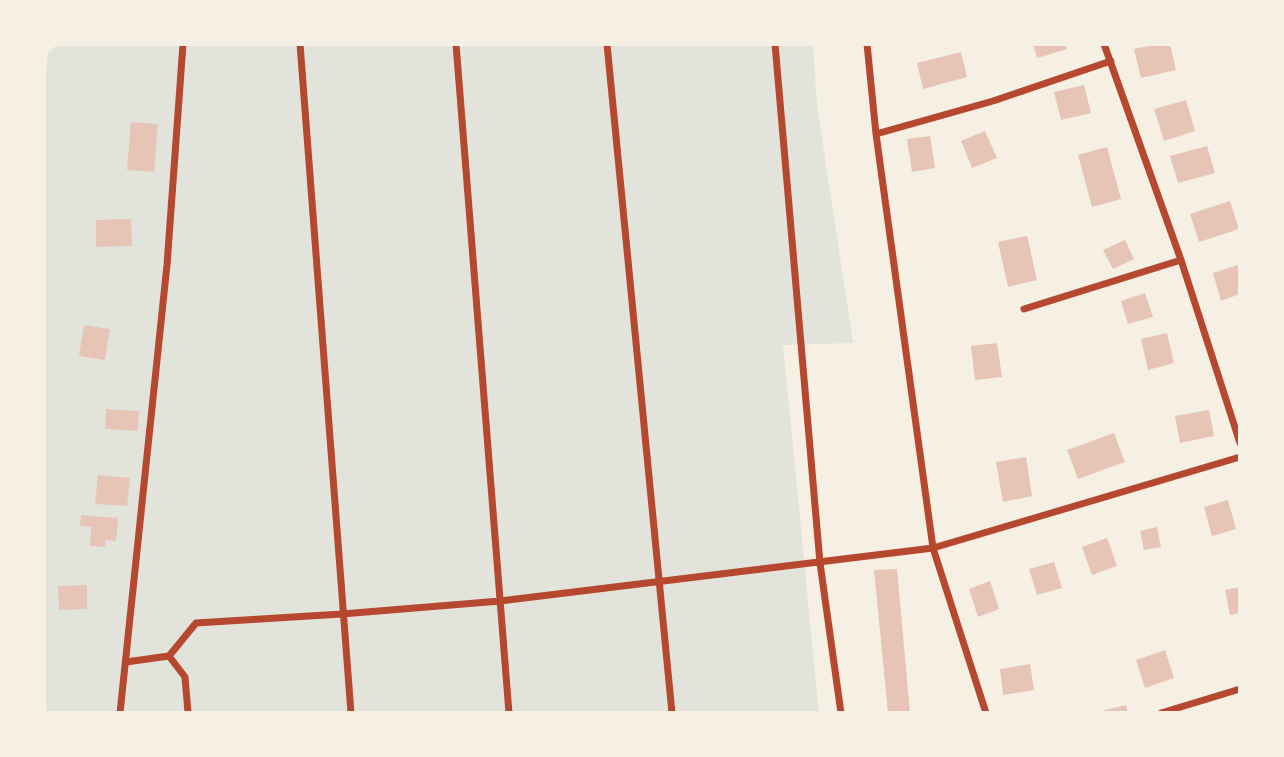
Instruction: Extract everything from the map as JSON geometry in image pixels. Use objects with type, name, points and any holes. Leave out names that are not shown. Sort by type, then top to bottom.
[{"type":"street","points":[[120,713],[167,265],[183,44]]},
{"type":"street","points":[[300,44],[351,713]]},
{"type":"street","points":[[456,44],[509,713]]},
{"type":"street","points":[[607,44],[672,713]]},
{"type":"street","points":[[775,44],[820,562],[841,713]]},
{"type":"street","points":[[867,44],[876,134],[933,548],[986,713]]},
{"type":"street","points":[[1104,44],[1181,261],[1240,443]]},
{"type":"street","points":[[876,134],[993,101],[1111,61]]},
{"type":"street","points":[[1024,309],[1181,261]]},
{"type":"street","points":[[126,662],[170,656],[196,623],[500,601],[933,548],[1240,457]]},
{"type":"street","points":[[170,656],[184,677],[188,713]]},
{"type":"street","points":[[1161,713],[1240,689]]},
{"type":"shaded area","points":[[58,44],[813,44],[817,105],[853,343],[783,345],[819,713],[44,713],[44,90],[48,53]]},
{"type":"building","points":[[1033,44],[1065,44],[1067,49],[1037,58]]},
{"type":"building","points":[[1170,44],[1176,70],[1141,78],[1134,49]]},
{"type":"building","points":[[961,52],[967,77],[923,89],[917,63]]},
{"type":"building","points":[[1084,85],[1091,113],[1061,120],[1054,92]]},
{"type":"building","points":[[1186,100],[1195,131],[1164,141],[1154,109]]},
{"type":"building","points":[[131,122],[158,124],[154,172],[127,170]]},
{"type":"building","points":[[985,131],[997,158],[972,168],[961,141]]},
{"type":"building","points":[[930,136],[935,168],[912,172],[907,139]]},
{"type":"building","points":[[1207,146],[1215,173],[1178,183],[1170,156]]},
{"type":"building","points":[[1107,147],[1121,199],[1092,207],[1078,155]]},
{"type":"building","points":[[1230,201],[1239,229],[1199,242],[1190,214]]},
{"type":"building","points":[[131,219],[132,246],[96,247],[96,220]]},
{"type":"building","points":[[1027,236],[1037,280],[1008,287],[998,242]]},
{"type":"building","points":[[1125,240],[1134,259],[1113,269],[1103,250]]},
{"type":"building","points":[[1240,264],[1240,294],[1221,301],[1213,273]]},
{"type":"building","points":[[1145,293],[1153,317],[1128,324],[1121,301]]},
{"type":"building","points":[[84,325],[110,329],[105,360],[79,356]]},
{"type":"building","points":[[1167,333],[1174,363],[1148,370],[1141,339]]},
{"type":"building","points":[[997,343],[1002,377],[975,380],[971,346]]},
{"type":"building","points":[[106,409],[139,411],[138,431],[105,429]]},
{"type":"building","points":[[1209,410],[1214,436],[1180,443],[1175,416]]},
{"type":"building","points":[[1114,433],[1125,462],[1078,479],[1067,450]]},
{"type":"building","points":[[1026,457],[1032,496],[1003,502],[996,462]]},
{"type":"building","points":[[98,475],[130,478],[127,506],[95,504]]},
{"type":"building","points":[[1228,500],[1236,529],[1212,536],[1204,507]]},
{"type":"building","points":[[81,515],[118,518],[116,541],[106,540],[105,547],[90,546],[91,527],[80,526]]},
{"type":"building","points":[[1157,527],[1161,547],[1144,550],[1140,531]]},
{"type":"building","points":[[1107,538],[1117,566],[1092,575],[1082,547]]},
{"type":"building","points":[[1054,562],[1062,588],[1037,595],[1029,569]]},
{"type":"building","points":[[897,569],[910,713],[888,713],[874,570]]},
{"type":"building","points":[[990,581],[999,609],[978,617],[969,589]]},
{"type":"building","points":[[87,585],[87,609],[59,610],[58,586]]},
{"type":"building","points":[[1240,587],[1240,613],[1230,615],[1225,590]]},
{"type":"building","points":[[1165,650],[1174,678],[1145,688],[1136,660]]},
{"type":"building","points":[[1030,664],[1034,690],[1003,695],[1000,669]]},
{"type":"building","points":[[1126,705],[1128,713],[1102,713],[1102,711]]}]
